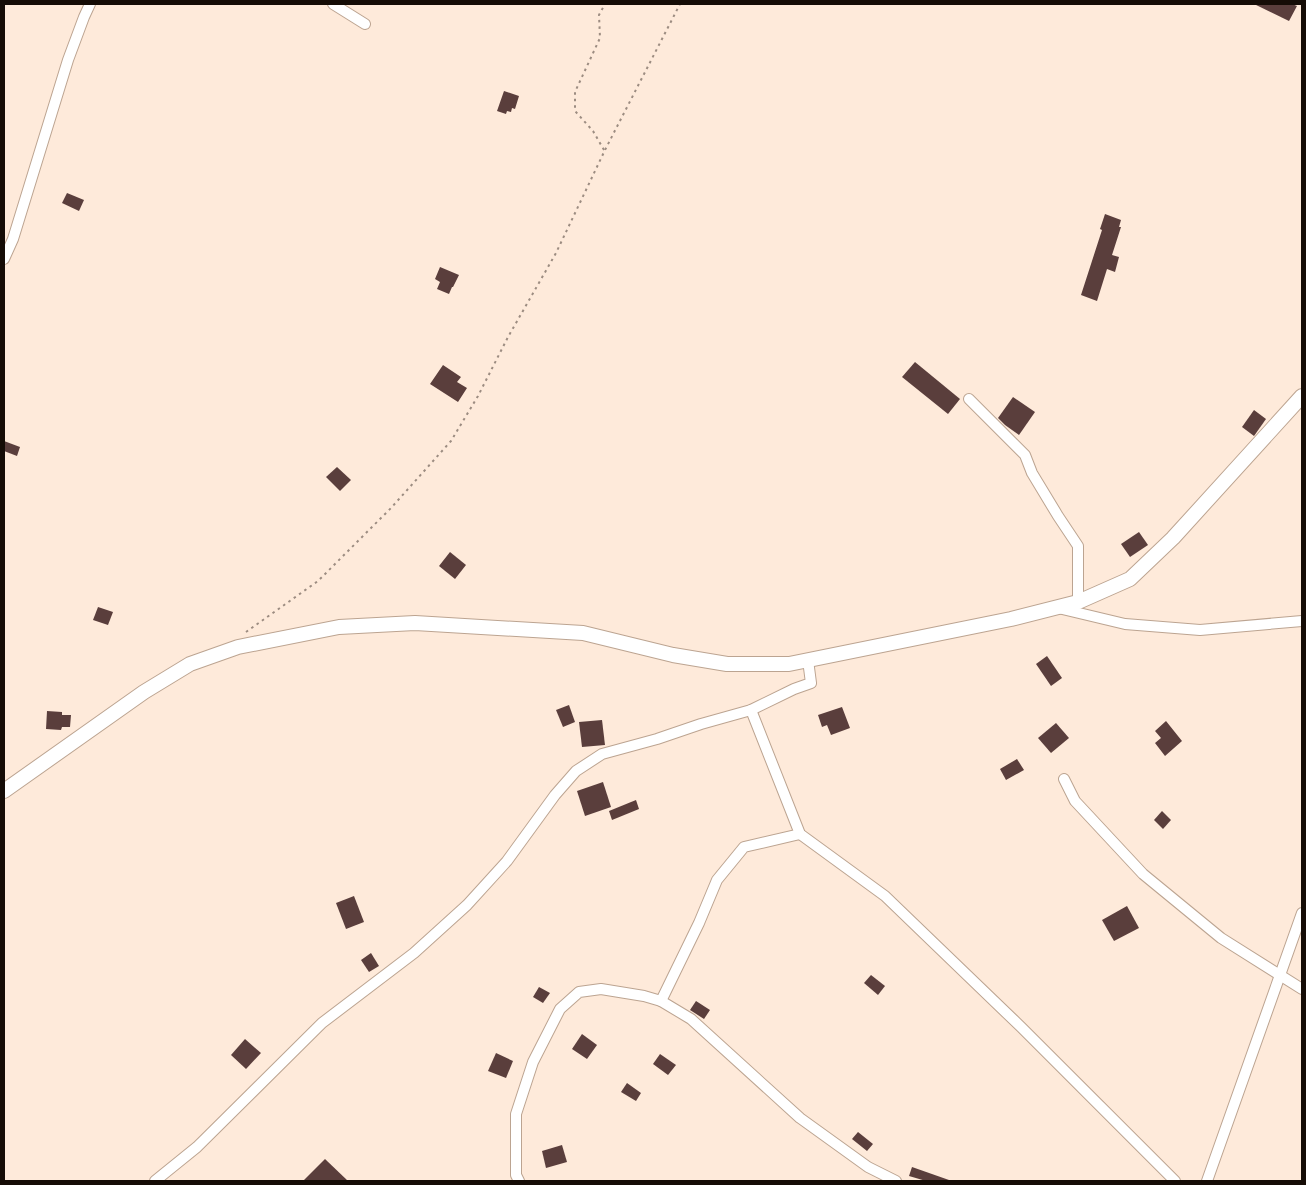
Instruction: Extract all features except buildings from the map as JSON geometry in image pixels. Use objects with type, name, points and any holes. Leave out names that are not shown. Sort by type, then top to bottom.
[{"type":"street","points":[[4,259],[13,240],[68,60],[90,4]]},
{"type":"street","points":[[333,4],[365,24]]},
{"type":"street","points":[[4,791],[144,692],[190,664],[238,647],[339,627],[415,623],[583,633],[673,654],[727,664],[789,664],[1011,619],[1078,602],[1130,579],[1173,538],[1302,396]]},
{"type":"street","points":[[969,399],[1025,455],[1032,473],[1078,546],[1078,602]]},
{"type":"street","points":[[1057,607],[1125,624],[1200,630],[1302,621]]},
{"type":"street","points":[[155,1181],[196,1147],[322,1023],[414,953],[467,905],[507,861],[555,795],[576,771],[602,754],[751,710],[794,689],[811,683],[808,660]]},
{"type":"street","points":[[751,710],[800,834],[885,896],[1028,1034],[1175,1181]]},
{"type":"street","points":[[1064,779],[1075,801],[1143,874],[1221,938],[1302,989]]},
{"type":"street","points":[[661,1001],[699,923],[717,880],[744,847],[800,834]]},
{"type":"street","points":[[1207,1181],[1302,913]]},
{"type":"street","points":[[519,1181],[516,1175],[516,1114],[532,1062],[560,1009],[579,992],[601,988],[661,1001],[691,1019],[800,1118],[868,1167],[896,1181]]},
{"type":"path","points":[[605,4],[600,15],[600,38],[575,92],[575,111],[593,131],[605,150]]},
{"type":"path","points":[[243,634],[318,580],[391,508],[451,441],[478,396],[508,337],[556,253],[605,150],[680,4]]}]
